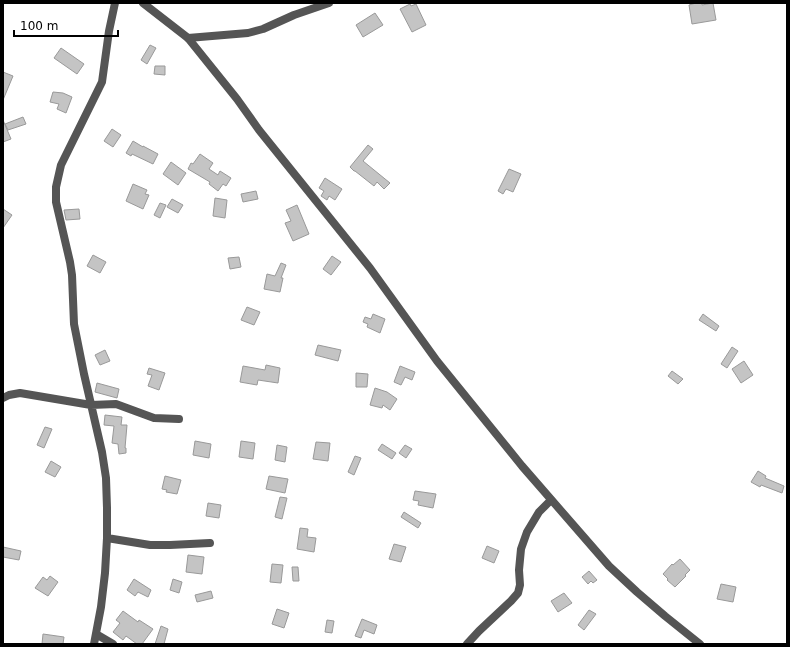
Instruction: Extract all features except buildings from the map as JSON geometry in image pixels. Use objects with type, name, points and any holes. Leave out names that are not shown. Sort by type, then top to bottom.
[{"type":"street","points":[[94,644],[101,607],[105,573],[108,508],[106,478],[102,452],[74,324],[72,275],[56,202],[56,187],[61,166],[102,82],[109,30],[115,3]]},
{"type":"street","points":[[143,3],[188,38],[237,99],[259,130],[370,268],[437,361],[551,500],[609,566],[659,611],[700,644]]},
{"type":"street","points":[[188,38],[248,33],[263,29],[329,3]]},
{"type":"street","points":[[3,398],[20,393],[91,405],[116,404],[154,418],[179,418]]},
{"type":"street","points":[[467,644],[518,593],[520,585],[519,570],[521,549],[527,532],[539,512],[551,500]]},
{"type":"street","points":[[107,538],[150,545],[170,546],[210,543]]},
{"type":"street","points":[[96,634],[112,644]]}]
